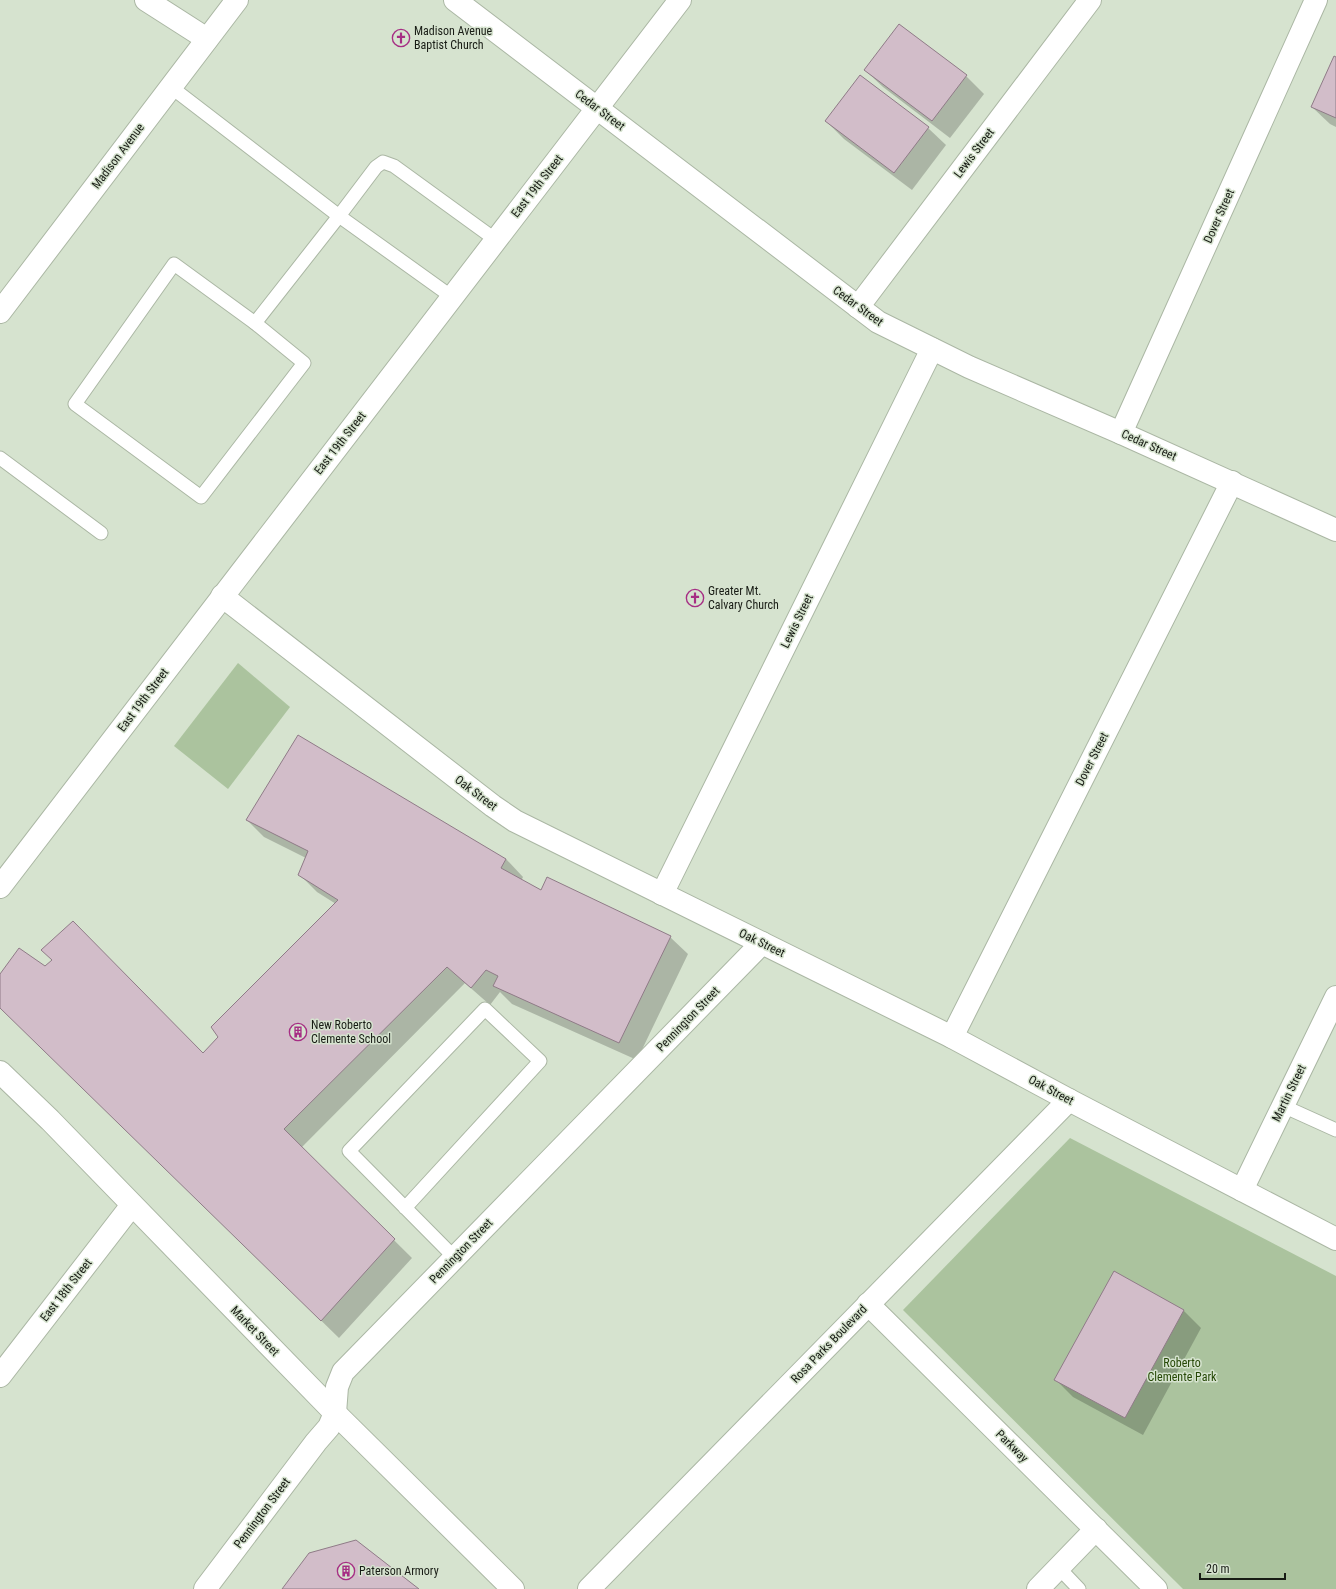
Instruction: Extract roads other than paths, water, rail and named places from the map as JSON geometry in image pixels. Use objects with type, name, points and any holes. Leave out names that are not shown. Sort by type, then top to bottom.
[{"type":"street","points":[[146,0],[207,39]]},
{"type":"street","name":"Madison Avenue","points":[[0,312],[237,0]]},
{"type":"street","name":"Cedar Street","points":[[455,0],[878,322],[976,370],[1232,482],[1336,530]]},
{"type":"street","name":"East 19th Street","points":[[0,887],[680,0]]},
{"type":"street","name":"Lewis Street","points":[[858,307],[1090,0]]},
{"type":"street","name":"Dover Street","points":[[1121,433],[1316,0]]},
{"type":"street","name":"Lewis Street","points":[[662,894],[932,349]]},
{"type":"street","name":"Dover Street","points":[[952,1037],[1232,482]]},
{"type":"street","name":"Oak Street","points":[[222,596],[493,806],[515,821],[952,1037],[1068,1100],[1336,1239]]},
{"type":"street","name":"Pennington Street","points":[[205,1589],[316,1442],[329,1427],[335,1413],[337,1387],[343,1372],[762,943]]},
{"type":"street","name":"Martin Street","points":[[1242,1190],[1336,997]]},
{"type":"street","name":"Market Street","points":[[0,1072],[335,1413],[513,1589]]},
{"type":"street","name":"Rosa Parks Boulevard","points":[[589,1589],[1068,1100]]},
{"type":"street","name":"East 18th Street","points":[[0,1376],[132,1205]]},
{"type":"street","name":"Parkway","points":[[868,1304],[1156,1589]]},
{"type":"street","points":[[1038,1589],[1096,1529]]},
{"type":"lane","points":[[171,87],[339,216],[452,297]]},
{"type":"lane","points":[[255,322],[376,167],[383,162],[394,166],[496,240]]},
{"type":"lane","points":[[174,264],[255,322],[304,363],[201,497],[75,404],[174,264]]},
{"type":"lane","points":[[0,458],[101,533]]},
{"type":"lane","points":[[405,1208],[540,1061],[484,1009],[349,1151],[405,1208],[455,1258]]},
{"type":"lane","points":[[1283,1106],[1336,1130]]},
{"type":"lane","points":[[1059,1568],[1079,1589]]},
{"type":"place","name":"Madison Avenue Baptist Church","points":[[401,38]]},
{"type":"place","name":"Greater Mt. Calvary Church","points":[[695,598]]},
{"type":"place","name":"New Roberto Clemente School","points":[[298,1032]]},
{"type":"place","name":"Paterson Armory","points":[[346,1571]]},
{"type":"park label","name":"Roberto Clemente Park","points":[[1182,1370]]}]
